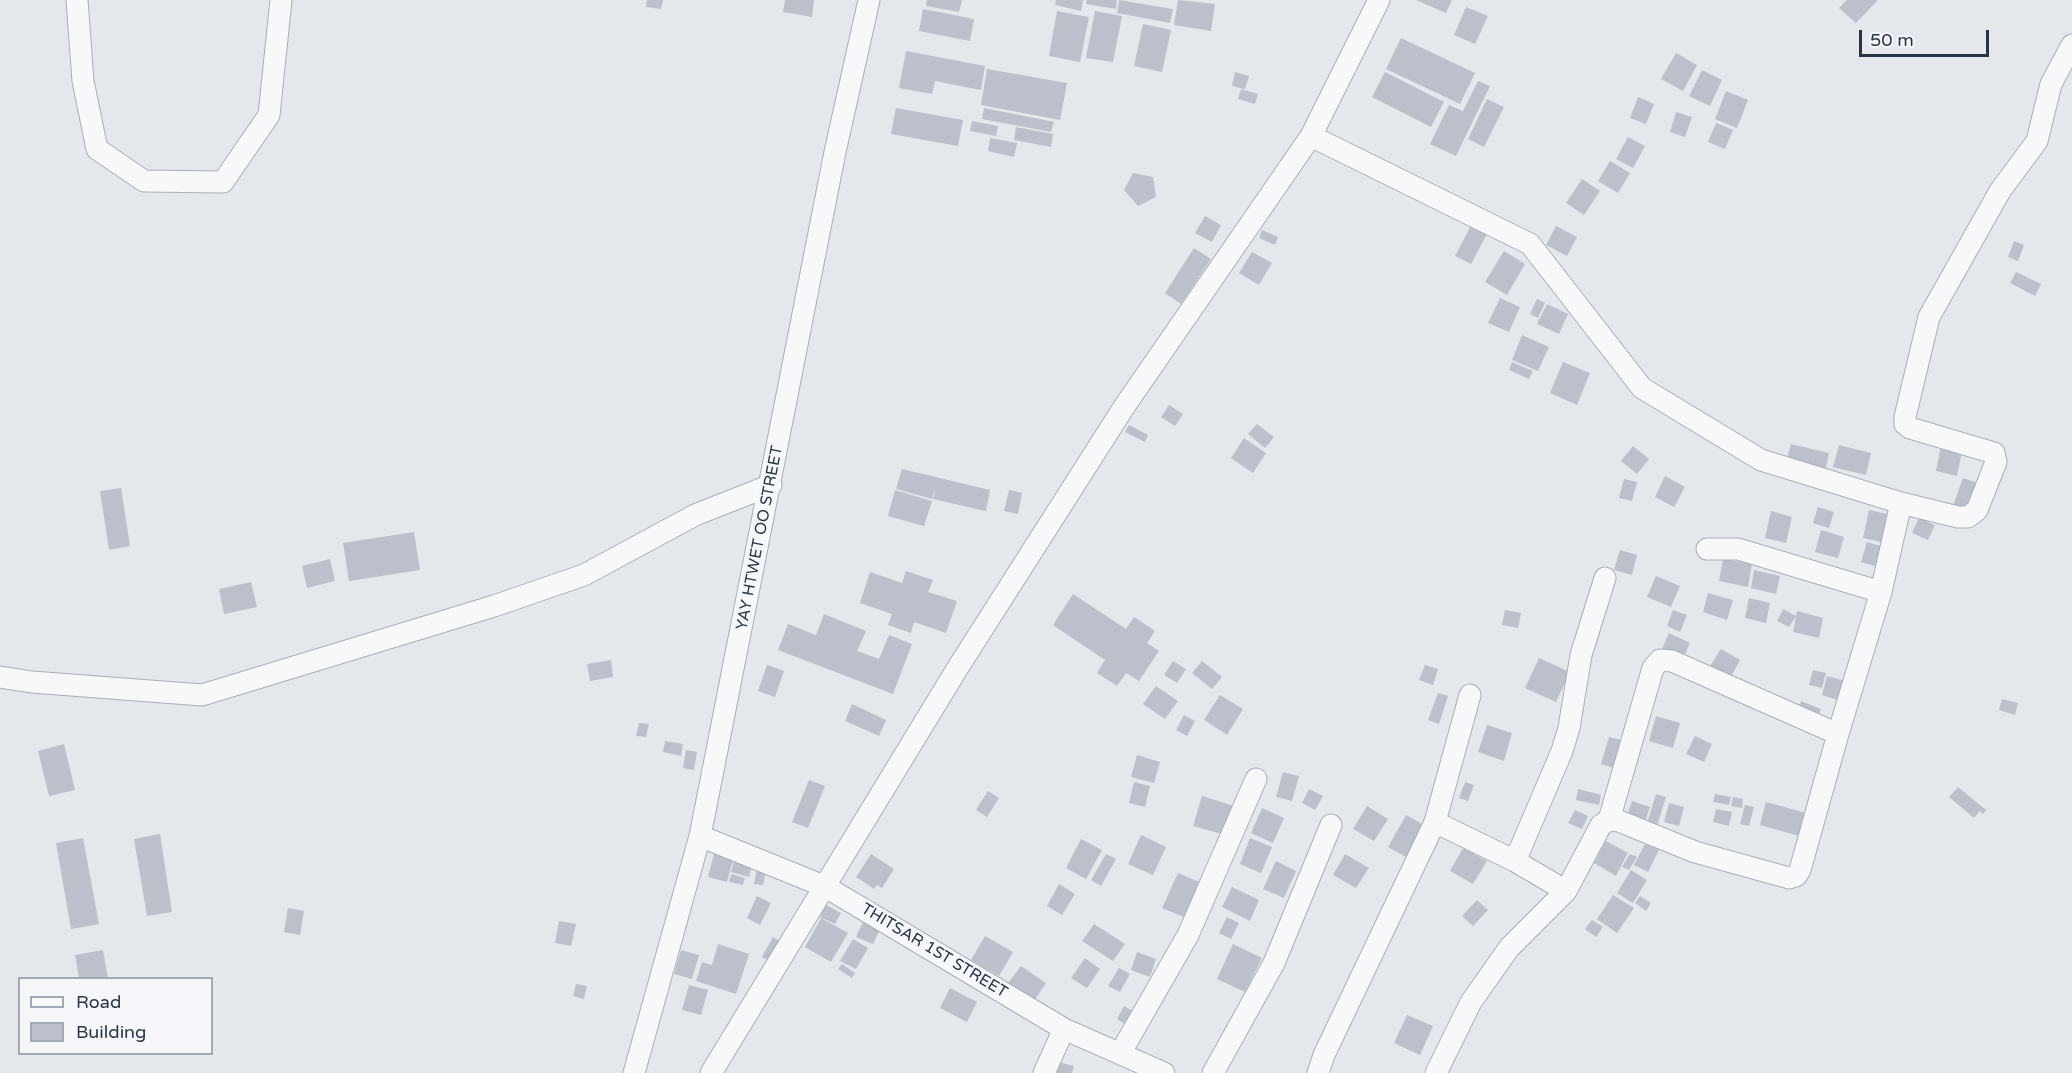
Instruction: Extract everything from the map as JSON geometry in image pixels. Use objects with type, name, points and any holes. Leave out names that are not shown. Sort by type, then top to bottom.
[{"type":"street","points":[[77,0],[83,81],[97,149],[144,180],[223,182],[269,115],[281,0]]},
{"type":"street","name":"YAY HTWET OO STREET","points":[[634,1073],[700,836],[835,152],[869,0]]},
{"type":"street","points":[[711,1073],[957,669],[1124,407],[1311,136],[1379,0]]},
{"type":"street","points":[[1311,136],[1530,244],[1642,388],[1761,460],[1901,503],[1958,517],[1968,517],[1977,510],[1996,462],[1994,453],[1910,428],[1905,424],[1905,417],[1929,317],[2000,191],[2037,141],[2051,84],[2072,45]]},
{"type":"street","points":[[0,677],[32,682],[202,695],[494,606],[584,575],[695,515],[771,484]]},
{"type":"street","points":[[1436,1073],[1471,1002],[1509,948],[1566,891],[1601,825],[1609,820],[1619,821],[1695,852],[1789,878],[1796,876],[1800,870],[1881,592],[1901,503]]},
{"type":"street","points":[[1707,549],[1738,549],[1881,592]]},
{"type":"street","points":[[1515,861],[1562,751],[1569,728],[1581,655],[1605,578]]},
{"type":"street","points":[[1609,820],[1653,668],[1660,660],[1672,661],[1838,734]]},
{"type":"street","points":[[1318,1073],[1329,1044],[1435,822],[1470,695]]},
{"type":"street","points":[[1121,1052],[1188,935],[1256,779]]},
{"type":"street","points":[[1435,822],[1515,861],[1566,891]]},
{"type":"street","points":[[1213,1073],[1274,963],[1331,825]]},
{"type":"street","name":"THITSAR 1ST STREET","points":[[700,836],[826,887],[1064,1029],[1121,1052],[1164,1073]]},
{"type":"street","points":[[1044,1073],[1064,1029]]},
{"type":"building","points":[[647,0],[663,0],[661,9],[646,7]]},
{"type":"building","points":[[785,0],[814,0],[812,17],[783,12]]},
{"type":"building","points":[[927,0],[962,0],[959,12],[926,6]]},
{"type":"building","points":[[1056,0],[1083,0],[1081,11],[1055,5]]},
{"type":"building","points":[[1087,0],[1117,0],[1116,9],[1086,4]]},
{"type":"building","points":[[1119,0],[1173,9],[1170,23],[1117,13]]},
{"type":"building","points":[[1178,0],[1215,4],[1211,31],[1174,25]]},
{"type":"building","points":[[1416,0],[1452,0],[1446,13]]},
{"type":"building","points":[[1847,0],[1878,0],[1856,23],[1839,8]]},
{"type":"building","points":[[1466,7],[1488,16],[1475,44],[1454,35]]},
{"type":"building","points":[[923,9],[974,19],[970,41],[919,31]]},
{"type":"building","points":[[1057,11],[1089,17],[1080,62],[1049,56]]},
{"type":"building","points":[[1095,11],[1122,16],[1113,62],[1086,58]]},
{"type":"building","points":[[1143,24],[1171,30],[1162,72],[1134,66]]},
{"type":"building","points":[[1401,38],[1475,73],[1460,104],[1386,69]]},
{"type":"building","points":[[906,51],[985,66],[981,90],[935,81],[932,94],[899,88]]},
{"type":"building","points":[[1676,53],[1697,65],[1683,91],[1661,79]]},
{"type":"building","points":[[987,69],[1067,83],[1060,120],[981,105]]},
{"type":"building","points":[[1702,70],[1722,80],[1710,106],[1689,96]]},
{"type":"building","points":[[1235,72],[1249,76],[1245,89],[1232,86]]},
{"type":"building","points":[[1385,72],[1444,102],[1431,127],[1372,97]]},
{"type":"building","points":[[1478,81],[1490,86],[1456,156],[1430,144],[1449,105],[1463,111]]},
{"type":"building","points":[[1241,89],[1258,94],[1255,104],[1238,99]]},
{"type":"building","points":[[1726,91],[1748,100],[1737,128],[1715,119]]},
{"type":"building","points":[[1638,97],[1654,104],[1646,124],[1630,118]]},
{"type":"building","points":[[1487,99],[1504,107],[1484,147],[1468,139]]},
{"type":"building","points":[[896,108],[963,120],[958,146],[891,134]]},
{"type":"building","points":[[984,108],[1054,122],[1051,132],[982,119]]},
{"type":"building","points":[[1676,112],[1692,117],[1685,137],[1670,132]]},
{"type":"building","points":[[972,121],[998,126],[996,136],[970,131]]},
{"type":"building","points":[[1716,123],[1733,130],[1725,149],[1708,142]]},
{"type":"building","points":[[1016,127],[1053,134],[1051,147],[1014,140]]},
{"type":"building","points":[[1628,137],[1645,146],[1633,168],[1616,159]]},
{"type":"building","points":[[990,138],[1017,143],[1014,157],[988,151]]},
{"type":"building","points":[[1610,161],[1630,173],[1618,193],[1598,181]]},
{"type":"building","points":[[1133,173],[1153,177],[1156,197],[1138,206],[1124,190]]},
{"type":"building","points":[[1582,179],[1600,191],[1584,215],[1566,203]]},
{"type":"building","points":[[1205,216],[1221,225],[1212,242],[1195,233]]},
{"type":"building","points":[[1471,226],[1487,234],[1471,264],[1455,256]]},
{"type":"building","points":[[1556,226],[1577,237],[1567,256],[1546,245]]},
{"type":"building","points":[[1262,230],[1278,237],[1275,245],[1259,238]]},
{"type":"building","points":[[2014,241],[2024,245],[2018,261],[2008,257]]},
{"type":"building","points":[[1194,248],[1211,259],[1181,304],[1165,293]]},
{"type":"building","points":[[1504,251],[1525,264],[1507,295],[1485,282]]},
{"type":"building","points":[[1252,252],[1272,263],[1259,285],[1239,273]]},
{"type":"building","points":[[2016,272],[2041,284],[2035,296],[2010,283]]},
{"type":"building","points":[[1500,298],[1520,307],[1509,332],[1488,323]]},
{"type":"building","points":[[1537,299],[1545,303],[1538,318],[1530,314]]},
{"type":"building","points":[[1547,304],[1568,314],[1559,334],[1537,324]]},
{"type":"building","points":[[1522,335],[1549,347],[1538,371],[1512,360]]},
{"type":"building","points":[[1512,362],[1533,371],[1529,379],[1509,370]]},
{"type":"building","points":[[1563,362],[1590,373],[1577,405],[1550,393]]},
{"type":"building","points":[[1169,405],[1183,414],[1175,426],[1161,417]]},
{"type":"building","points":[[1257,424],[1274,437],[1265,448],[1248,434]]},
{"type":"building","points":[[1129,425],[1148,435],[1145,442],[1125,432]]},
{"type":"building","points":[[1244,438],[1266,453],[1253,473],[1231,458]]},
{"type":"building","points":[[1791,444],[1829,453],[1826,468],[1787,459]]},
{"type":"building","points":[[1839,445],[1871,453],[1866,475],[1833,467]]},
{"type":"building","points":[[1633,446],[1649,459],[1637,474],[1621,461]]},
{"type":"building","points":[[1941,446],[1962,451],[1957,476],[1936,471]]},
{"type":"building","points":[[902,469],[990,490],[986,511],[933,499],[936,486],[932,499],[896,489]]},
{"type":"building","points":[[1665,476],[1685,487],[1674,507],[1655,497]]},
{"type":"building","points":[[1963,478],[1978,483],[1969,511],[1953,506]]},
{"type":"building","points":[[1624,479],[1637,482],[1632,501],[1619,498]]},
{"type":"building","points":[[121,488],[130,546],[109,550],[100,491]]},
{"type":"building","points":[[895,490],[932,501],[924,526],[888,516]]},
{"type":"building","points":[[1009,490],[1022,493],[1018,514],[1004,511]]},
{"type":"building","points":[[1818,507],[1834,512],[1829,528],[1813,523]]},
{"type":"building","points":[[1869,510],[1891,515],[1885,543],[1863,538]]},
{"type":"building","points":[[1771,511],[1792,517],[1786,543],[1765,538]]},
{"type":"building","points":[[1919,518],[1935,525],[1928,540],[1912,533]]},
{"type":"building","points":[[1821,530],[1844,537],[1838,558],[1815,552]]},
{"type":"building","points":[[414,532],[420,570],[349,581],[343,543]]},
{"type":"building","points":[[1867,542],[1887,548],[1882,568],[1861,562]]},
{"type":"building","points":[[1620,550],[1637,555],[1632,575],[1614,570]]},
{"type":"building","points":[[330,559],[335,581],[307,588],[302,566]]},
{"type":"building","points":[[1723,559],[1752,564],[1748,587],[1719,581]]},
{"type":"building","points":[[1754,570],[1780,576],[1776,594],[1751,588]]},
{"type":"building","points":[[906,571],[933,580],[928,592],[957,601],[946,633],[914,622],[911,633],[888,625],[892,614],[860,603],[870,572],[902,583]]},
{"type":"building","points":[[1656,576],[1680,586],[1671,607],[1647,597]]},
{"type":"building","points":[[251,582],[257,607],[224,614],[219,589]]},
{"type":"building","points":[[1708,593],[1733,600],[1727,620],[1703,612]]},
{"type":"building","points":[[1073,594],[1126,629],[1134,617],[1155,631],[1147,643],[1159,651],[1139,681],[1126,673],[1117,686],[1097,673],[1105,660],[1053,625]]},
{"type":"building","points":[[1749,598],[1770,603],[1766,623],[1745,618]]},
{"type":"building","points":[[1783,609],[1796,616],[1789,627],[1777,621]]},
{"type":"building","points":[[1505,610],[1521,613],[1518,628],[1502,625]]},
{"type":"building","points":[[1673,610],[1687,615],[1680,632],[1667,626]]},
{"type":"building","points":[[1797,611],[1823,618],[1819,638],[1793,632]]},
{"type":"building","points":[[824,614],[866,631],[857,651],[879,659],[889,635],[912,644],[893,694],[778,650],[788,624],[816,635]]},
{"type":"building","points":[[1669,633],[1690,643],[1683,659],[1662,649]]},
{"type":"building","points":[[1721,649],[1740,660],[1729,680],[1709,668]]},
{"type":"building","points":[[1539,658],[1570,672],[1556,702],[1525,688]]},
{"type":"building","points":[[611,660],[613,677],[590,681],[587,664]]},
{"type":"building","points":[[1173,661],[1186,669],[1177,683],[1164,675]]},
{"type":"building","points":[[1202,661],[1222,677],[1212,689],[1192,673]]},
{"type":"building","points":[[767,665],[784,671],[775,697],[758,691]]},
{"type":"building","points":[[1425,665],[1438,669],[1433,685],[1419,680]]},
{"type":"building","points":[[1813,670],[1826,673],[1822,688],[1809,685]]},
{"type":"building","points":[[1827,676],[1846,681],[1841,701],[1822,695]]},
{"type":"building","points":[[1156,686],[1178,701],[1165,719],[1143,704]]},
{"type":"building","points":[[1438,693],[1448,696],[1439,724],[1428,720]]},
{"type":"building","points":[[1220,695],[1243,709],[1227,735],[1204,720]]},
{"type":"building","points":[[2002,699],[2018,703],[2015,715],[1999,710]]},
{"type":"building","points":[[1801,701],[1821,709],[1818,716],[1799,708]]},
{"type":"building","points":[[852,704],[886,720],[879,736],[845,721]]},
{"type":"building","points":[[1184,715],[1195,721],[1187,736],[1176,730]]},
{"type":"building","points":[[1656,716],[1680,723],[1673,748],[1649,741]]},
{"type":"building","points":[[639,723],[649,724],[646,737],[636,736]]},
{"type":"building","points":[[1487,725],[1512,733],[1504,761],[1478,752]]},
{"type":"building","points":[[1695,736],[1712,744],[1704,762],[1686,754]]},
{"type":"building","points":[[1609,737],[1625,741],[1617,769],[1601,764]]},
{"type":"building","points":[[665,741],[683,744],[681,756],[663,752]]},
{"type":"building","points":[[64,744],[75,790],[49,796],[38,751]]},
{"type":"building","points":[[686,750],[697,752],[694,770],[683,768]]},
{"type":"building","points":[[1137,755],[1160,762],[1154,783],[1131,777]]},
{"type":"building","points":[[1283,772],[1299,776],[1292,801],[1276,797]]},
{"type":"building","points":[[809,780],[825,786],[808,828],[792,822]]},
{"type":"building","points":[[1134,782],[1150,786],[1145,807],[1129,803]]},
{"type":"building","points":[[1465,782],[1474,785],[1468,801],[1459,798]]},
{"type":"building","points":[[1958,787],[1986,810],[1983,814],[1980,811],[1974,818],[1949,797]]},
{"type":"building","points":[[1309,789],[1323,796],[1315,810],[1302,803]]},
{"type":"building","points":[[1578,789],[1601,795],[1599,805],[1576,800]]},
{"type":"building","points":[[988,791],[999,798],[987,817],[976,810]]},
{"type":"building","points":[[1656,794],[1666,797],[1657,826],[1647,823]]},
{"type":"building","points":[[1715,794],[1731,797],[1729,805],[1713,802]]},
{"type":"building","points":[[1202,796],[1237,807],[1229,836],[1193,826]]},
{"type":"building","points":[[1733,797],[1743,799],[1742,808],[1731,806]]},
{"type":"building","points":[[1632,801],[1650,807],[1644,825],[1626,819]]},
{"type":"building","points":[[1766,802],[1806,813],[1799,836],[1760,825]]},
{"type":"building","points":[[1669,803],[1684,807],[1679,826],[1664,822]]},
{"type":"building","points":[[1745,805],[1754,807],[1749,826],[1740,824]]},
{"type":"building","points":[[1367,806],[1388,819],[1374,841],[1353,829]]},
{"type":"building","points":[[1262,808],[1284,818],[1273,843],[1251,833]]},
{"type":"building","points":[[1716,809],[1732,812],[1729,826],[1713,822]]},
{"type":"building","points":[[1575,810],[1588,816],[1582,829],[1568,823]]},
{"type":"building","points":[[1406,815],[1424,825],[1406,857],[1388,847]]},
{"type":"building","points":[[160,834],[172,912],[147,916],[134,839]]},
{"type":"building","points":[[1141,835],[1166,847],[1153,875],[1128,864]]},
{"type":"building","points":[[83,838],[99,924],[71,929],[56,843]]},
{"type":"building","points":[[1250,838],[1272,847],[1261,873],[1240,864]]},
{"type":"building","points":[[1081,839],[1102,850],[1086,879],[1066,868]]},
{"type":"building","points":[[1606,841],[1628,853],[1616,876],[1594,863]]},
{"type":"building","points":[[1645,844],[1659,850],[1648,872],[1634,865]]},
{"type":"building","points":[[1463,848],[1487,861],[1473,884],[1450,871]]},
{"type":"building","points":[[715,850],[734,856],[727,882],[708,877]]},
{"type":"building","points":[[871,854],[894,869],[882,888],[877,885],[874,889],[856,877]]},
{"type":"building","points":[[1106,854],[1116,859],[1101,886],[1091,880]]},
{"type":"building","points":[[1345,854],[1369,868],[1356,888],[1333,875]]},
{"type":"building","points":[[1630,854],[1637,857],[1629,870],[1622,867]]},
{"type":"building","points":[[735,857],[753,861],[749,877],[731,872]]},
{"type":"building","points":[[1276,861],[1296,871],[1284,898],[1263,889]]},
{"type":"building","points":[[758,864],[767,866],[763,885],[754,884]]},
{"type":"building","points":[[1631,870],[1647,880],[1633,903],[1617,893]]},
{"type":"building","points":[[1178,873],[1204,884],[1189,919],[1162,908]]},
{"type":"building","points":[[731,874],[745,878],[743,885],[729,882]]},
{"type":"building","points":[[1059,884],[1075,894],[1062,915],[1047,906]]},
{"type":"building","points":[[1232,887],[1259,900],[1250,921],[1222,907]]},
{"type":"building","points":[[1613,895],[1634,908],[1617,933],[1597,919]]},
{"type":"building","points":[[757,896],[771,903],[760,925],[747,918]]},
{"type":"building","points":[[1640,896],[1651,903],[1646,911],[1635,903]]},
{"type":"building","points":[[1477,900],[1488,910],[1473,926],[1462,916]]},
{"type":"building","points":[[826,905],[841,913],[835,924],[820,917]]},
{"type":"building","points":[[288,908],[304,911],[300,935],[284,932]]},
{"type":"building","points":[[1227,917],[1239,923],[1231,939],[1219,933]]},
{"type":"building","points":[[821,918],[848,933],[831,962],[805,947]]},
{"type":"building","points":[[864,920],[881,927],[873,944],[856,937]]},
{"type":"building","points":[[1592,920],[1603,927],[1596,937],[1585,929]]},
{"type":"building","points":[[559,921],[576,924],[571,946],[555,943]]},
{"type":"building","points":[[1094,924],[1125,944],[1113,961],[1082,941]]},
{"type":"building","points":[[985,936],[1013,952],[999,976],[971,960]]},
{"type":"building","points":[[773,937],[783,943],[771,962],[762,957]]},
{"type":"building","points":[[853,939],[868,948],[856,969],[840,961]]},
{"type":"building","points":[[718,944],[749,954],[736,994],[696,981],[702,962],[712,965]]},
{"type":"building","points":[[1233,944],[1262,958],[1245,992],[1217,979]]},
{"type":"building","points":[[103,950],[108,977],[79,977],[75,955]]},
{"type":"building","points":[[681,950],[699,955],[692,979],[674,974]]},
{"type":"building","points":[[1137,952],[1156,959],[1150,977],[1131,970]]},
{"type":"building","points":[[1085,958],[1100,969],[1087,988],[1071,978]]},
{"type":"building","points":[[842,964],[855,973],[852,978],[838,969]]},
{"type":"building","points":[[1021,966],[1046,983],[1034,1001],[1008,983]]},
{"type":"building","points":[[1119,968],[1130,974],[1120,992],[1108,986]]},
{"type":"building","points":[[576,984],[587,986],[584,999],[573,996]]},
{"type":"building","points":[[689,985],[708,990],[701,1015],[682,1010]]},
{"type":"building","points":[[950,988],[977,1002],[967,1022],[940,1008]]},
{"type":"building","points":[[1124,1006],[1136,1013],[1128,1026],[1117,1019]]},
{"type":"building","points":[[1407,1015],[1433,1026],[1420,1055],[1394,1043]]},
{"type":"building","points":[[1053,1061],[1074,1066],[1072,1073],[1050,1073]]}]
